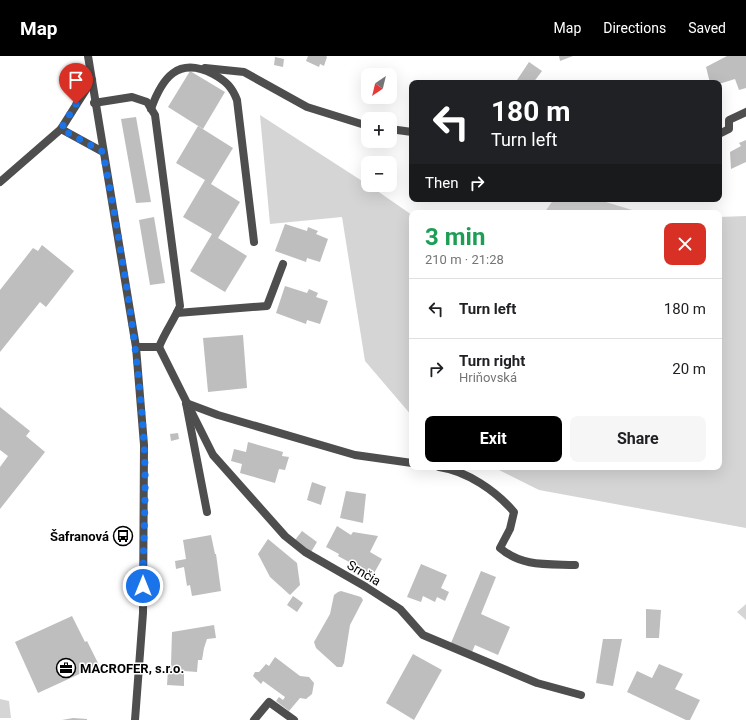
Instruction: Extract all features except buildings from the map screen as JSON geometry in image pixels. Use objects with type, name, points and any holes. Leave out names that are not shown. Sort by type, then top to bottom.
[{"type":"street","points":[[88,56],[94,103],[120,242],[136,347],[144,445],[143,613],[136,720]]},
{"type":"street","points":[[151,109],[157,92],[175,71],[188,66],[244,72],[307,107],[361,124]]},
{"type":"street","points":[[200,68],[215,75],[233,89],[237,100],[254,242]]},
{"type":"street","points":[[0,182],[61,129],[92,80]]},
{"type":"street","points":[[94,103],[132,97],[147,102],[155,115],[180,306],[165,331],[159,347],[186,403],[207,512]]},
{"type":"street","points":[[722,132],[729,128],[730,120],[746,112]]},
{"type":"street","points":[[61,129],[103,152]]},
{"type":"street","points":[[397,131],[409,132]]},
{"type":"street","points":[[177,313],[267,306],[283,264]]},
{"type":"street","points":[[136,347],[159,347]]},
{"type":"street","points":[[186,403],[218,415],[355,455],[409,463]]},
{"type":"street","name":"Srnčia","points":[[186,403],[213,455],[285,536],[305,552],[366,587],[400,609],[422,635],[537,683],[581,695]]},
{"type":"street","points":[[451,470],[466,474],[504,500],[514,512],[510,529],[500,548],[506,553],[526,563],[575,565]]},
{"type":"street","points":[[254,720],[269,702],[294,720]]},
{"type":"shaded area","points":[[260,115],[361,180],[361,192],[379,192],[409,213],[409,412],[365,361],[342,217],[270,224]]},
{"type":"shaded area","points":[[552,202],[606,202],[632,210],[546,210]]},
{"type":"shaded area","points":[[746,216],[746,528],[539,490],[499,470],[722,470],[722,217]]},
{"type":"shaded area","points":[[746,604],[746,620],[737,612]]},
{"type":"shaded area","points":[[0,699],[9,701],[11,718],[0,718]]},
{"type":"place","name":"Šafranová","points":[[123,536]]},
{"type":"place","name":"MACROFER, s.r.o.","points":[[66,668]]},
{"type":"route","points":[[76,104],[61,129],[103,152],[120,242],[136,347],[144,445],[143,586]]}]
